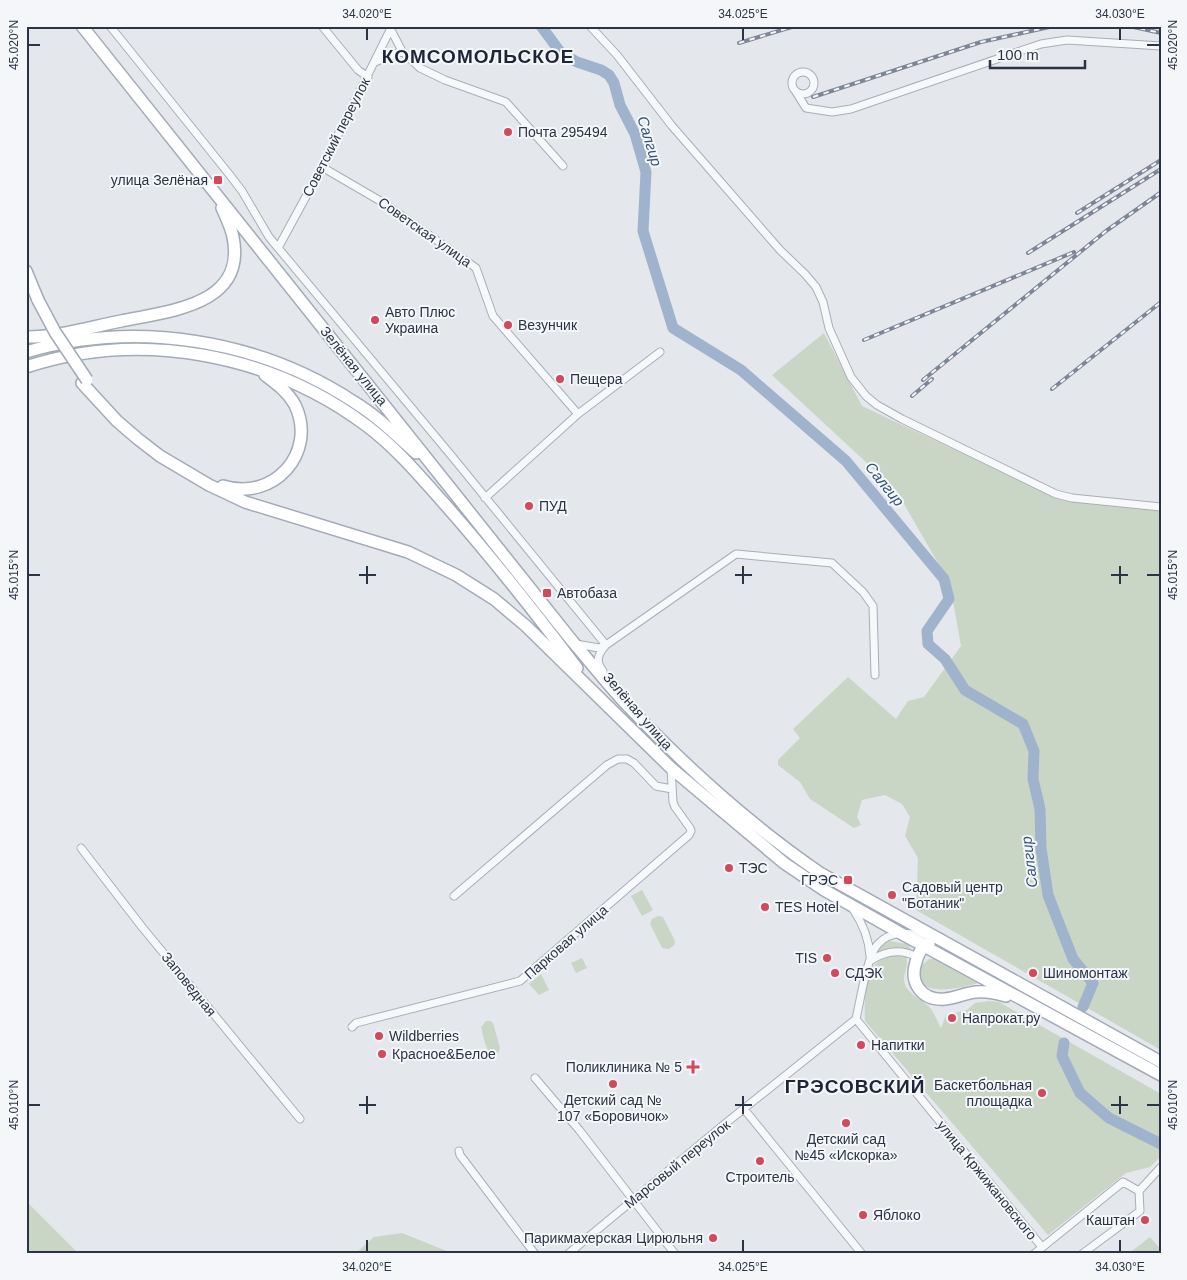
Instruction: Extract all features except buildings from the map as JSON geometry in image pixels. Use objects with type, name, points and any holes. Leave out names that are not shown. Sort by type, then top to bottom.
[{"type":"main road","name":"Зелёная улица","points":[[82,26],[437,473],[573,642],[627,705],[730,805],[791,853],[820,873],[988,967]]},
{"type":"main road","points":[[26,337],[54,334],[185,308],[198,303],[216,292],[230,274],[234,251],[230,228],[217,195]]},
{"type":"main road","points":[[26,271],[36,301]]},
{"type":"main road","points":[[26,285],[84,382],[117,420],[138,439],[168,461],[209,485],[245,502],[408,552],[456,575],[494,599],[526,626],[671,768],[784,862],[824,890],[1161,1076]]},
{"type":"main road","points":[[26,352],[68,342],[118,337],[180,339],[238,349],[298,371],[355,402],[388,427],[437,473]]},
{"type":"main road","points":[[26,367],[74,355],[148,350],[180,351],[206,355],[254,367],[293,382],[325,398],[368,426],[401,455],[459,521],[599,697]]},
{"type":"main road","points":[[84,382],[163,452],[210,480],[241,490],[258,488],[284,473],[296,455],[300,440],[298,414],[291,399],[282,388],[254,367]]},
{"type":"main road","points":[[1023,1000],[984,992],[946,998],[929,997],[923,994],[915,981],[914,973],[917,958],[924,946],[931,944],[942,946],[988,967],[1161,1062]]},
{"type":"street","points":[[110,26],[242,191],[269,238],[450,454],[604,647]]},
{"type":"street","points":[[322,26],[358,70],[368,77]]},
{"type":"street","points":[[590,26],[617,55],[646,94],[691,148],[780,250],[816,287],[823,302],[829,328],[851,378],[866,396],[877,405],[902,419],[1056,494],[1072,498],[1161,507]]},
{"type":"street","points":[[392,28],[402,51],[420,68],[445,80],[506,102],[564,166]]},
{"type":"street","name":"Советский переулок","points":[[278,248],[322,167],[392,28]]},
{"type":"street","points":[[796,92],[806,108],[832,112],[851,109],[1040,44],[1067,40],[1161,46]]},
{"type":"street","points":[[375,62],[402,51]]},
{"type":"street","name":"Советская улица","points":[[322,167],[382,202],[476,268],[493,316],[578,414]]},
{"type":"street","points":[[485,498],[578,414],[660,352]]},
{"type":"street","points":[[573,642],[591,647],[604,647],[736,554],[832,563],[863,592],[873,606],[875,675]]},
{"type":"street","name":"Зелёная улица","points":[[604,647],[598,654],[598,662],[601,669],[679,757]]},
{"type":"street","points":[[454,896],[607,765],[618,759],[627,759],[634,763],[656,786],[672,789]]},
{"type":"street","name":"Парковая улица","points":[[352,1027],[356,1023],[520,981],[689,835],[690,828],[675,808],[673,802],[671,768]]},
{"type":"street","name":"Заповедная","points":[[81,848],[142,927],[300,1119]]},
{"type":"street","points":[[849,903],[864,928],[869,946],[870,962]]},
{"type":"street","points":[[856,1019],[870,962],[878,943],[885,938],[902,934],[918,935],[942,946]]},
{"type":"street","points":[[870,962],[888,952],[906,952],[917,958]]},
{"type":"street","name":"Марсовый переулок","points":[[568,1254],[856,1019]]},
{"type":"street","name":"улица Кржижановского","points":[[856,1019],[1042,1247]]},
{"type":"street","points":[[535,1078],[580,1131],[675,1254]]},
{"type":"street","points":[[744,1109],[862,1254]]},
{"type":"street","points":[[459,1151],[460,1155],[535,1254]]},
{"type":"street","points":[[1082,1254],[1140,1211],[1139,1191],[1160,1167]]},
{"type":"street","points":[[1034,1254],[1123,1182],[1139,1191]]},
{"type":"green space","points":[[824,333],[862,406],[1061,500],[1161,508],[1161,1050],[916,910],[918,858],[905,836],[910,817],[902,804],[885,795],[862,800],[857,817],[861,825],[854,828],[810,799],[800,782],[778,765],[778,760],[800,738],[793,729],[848,677],[896,719],[908,701],[924,697],[961,646],[950,584],[896,490],[772,375]]},
{"type":"green space","points":[[642,890],[653,910],[642,916],[631,896]]},
{"type":"green space","points":[[658,916],[663,917],[675,941],[674,945],[669,949],[662,948],[650,924],[652,919]]},
{"type":"green space","points":[[890,941],[907,944],[912,950],[897,947],[876,952],[883,943]]},
{"type":"green space","points":[[893,955],[906,957],[907,964],[904,983],[913,995],[929,1007],[941,1028],[946,1015],[967,1010],[975,1003],[999,1002],[1161,1094],[1161,1156],[1150,1167],[1126,1173],[1048,1235],[865,1021],[865,998],[870,973],[878,962]]},
{"type":"green space","points":[[582,958],[587,968],[576,973],[571,963]]},
{"type":"green space","points":[[929,959],[934,959],[978,983],[950,989],[939,990],[930,988],[924,984],[920,977],[921,966]]},
{"type":"green space","points":[[541,974],[549,990],[539,995],[529,984]]},
{"type":"green space","points":[[486,1021],[493,1023],[500,1048],[495,1054],[489,1052],[484,1039],[481,1027]]},
{"type":"green space","points":[[26,1201],[79,1254],[26,1254]]},
{"type":"green space","points":[[402,1233],[454,1254],[355,1254],[374,1237]]},
{"type":"green space","points":[[1150,1237],[1161,1250],[1161,1254],[1128,1254]]},
{"type":"waterway","name":"Салгир","points":[[541,26],[561,53],[577,62],[601,70],[609,75],[614,83],[620,105],[635,134],[646,172],[643,231],[673,328],[741,370],[846,461],[944,579],[949,599],[927,631],[928,644],[945,659],[965,690],[1023,724],[1034,751],[1033,779],[1040,809],[1041,848],[1048,895],[1073,959],[1093,983],[1083,1007]]},
{"type":"waterway","name":"Салгир","points":[[1064,1043],[1062,1056],[1080,1093],[1109,1118],[1161,1144]]},
{"type":"railway","points":[[739,43],[795,26]]},
{"type":"railway","points":[[813,97],[981,42],[1054,26]]},
{"type":"railway","points":[[1114,26],[1130,27]]},
{"type":"railway","points":[[1129,26],[1161,33]]},
{"type":"railway","points":[[1077,213],[1161,160]]},
{"type":"railway","points":[[1028,253],[1161,169]]},
{"type":"railway","points":[[923,380],[1106,231],[1160,193]]},
{"type":"railway","points":[[864,340],[1074,252]]},
{"type":"railway","points":[[1052,389],[1161,302]]},
{"type":"railway","points":[[912,396],[932,379]]},
{"type":"place","name":"Почта 295494","points":[[508,132]]},
{"type":"place","name":"улица Зелёная","points":[[218,180]]},
{"type":"place","name":"Авто Плюс Украина","points":[[375,320]]},
{"type":"place","name":"Везунчик","points":[[508,325]]},
{"type":"place","name":"Пещера","points":[[560,379]]},
{"type":"place","name":"ПУД","points":[[529,506]]},
{"type":"place","name":"Автобаза","points":[[547,593]]},
{"type":"place","name":"ТЭС","points":[[729,868]]},
{"type":"place","name":"ГРЭС","points":[[848,880]]},
{"type":"place","name":"Садовый центр \"Ботаник\"","points":[[892,895]]},
{"type":"place","name":"TES Hotel","points":[[765,907]]},
{"type":"place","name":"TIS","points":[[827,958]]},
{"type":"place","name":"СДЭК","points":[[835,973]]},
{"type":"place","name":"Шиномонтаж","points":[[1033,973]]},
{"type":"place","name":"Напрокат.ру","points":[[952,1018]]},
{"type":"place","name":"Wildberries","points":[[379,1036]]},
{"type":"place","name":"Напитки","points":[[861,1045]]},
{"type":"place","name":"Красное&Белое","points":[[382,1054]]},
{"type":"place","name":"Поликлиника № 5","points":[[693,1067]]},
{"type":"place","name":"Детский сад № 107 «Боровичок»","points":[[613,1084]]},
{"type":"place","name":"Баскетбольная площадка","points":[[1042,1093]]},
{"type":"place","name":"Детский сад №45 «Искорка»","points":[[846,1123]]},
{"type":"place","name":"Строитель","points":[[760,1161]]},
{"type":"place","name":"Яблоко","points":[[863,1215]]},
{"type":"place","name":"Каштан","points":[[1145,1220]]},
{"type":"place","name":"Парикмахерская Цирюльня","points":[[713,1238]]},
{"type":"district","name":"КОМСОМОЛЬСКОЕ","points":[[478,56]]},
{"type":"district","name":"ГРЭСОВСКИЙ","points":[[855,1086]]}]
